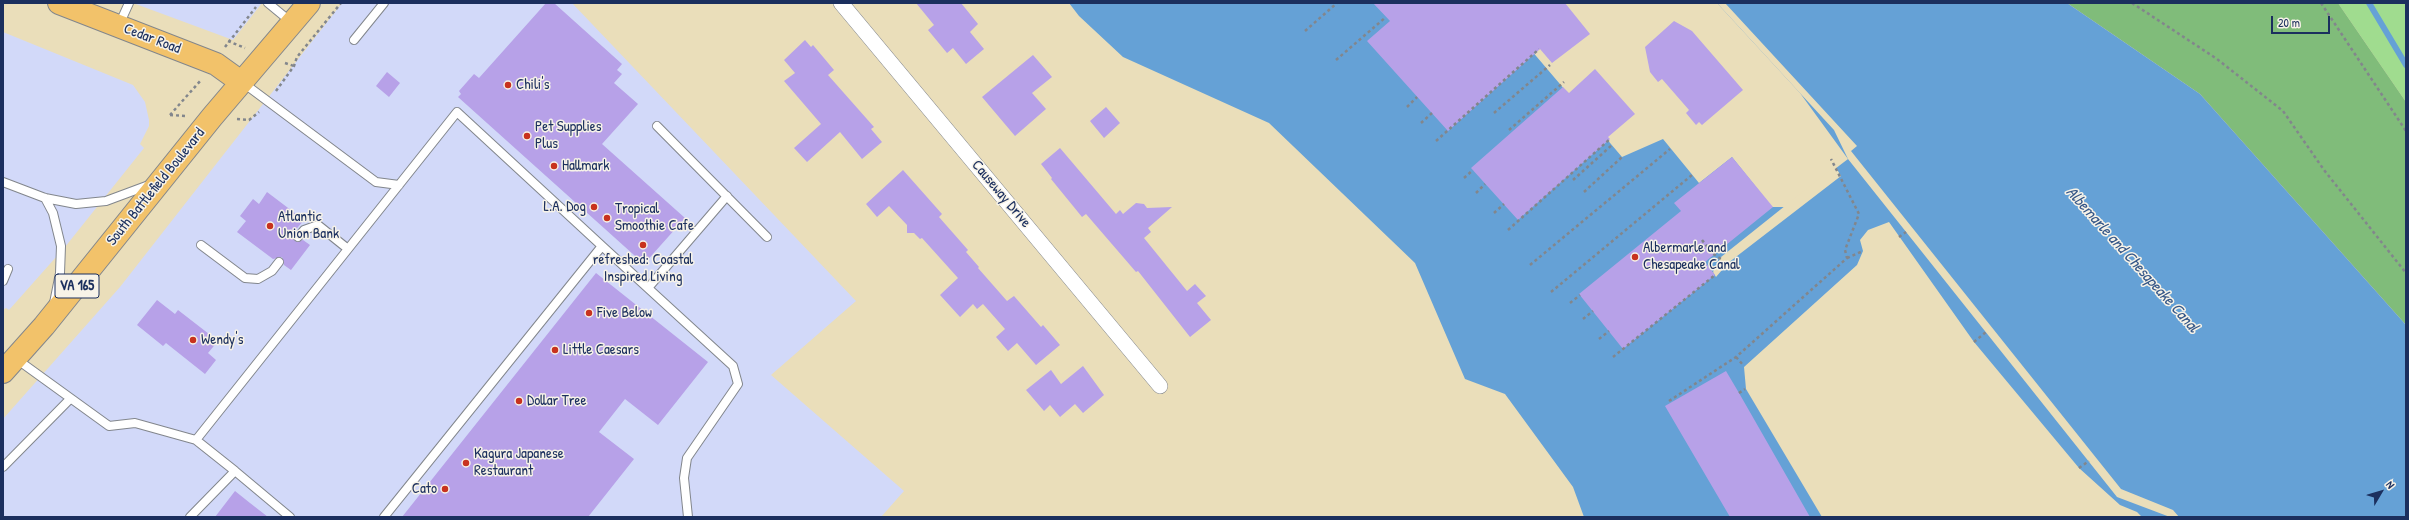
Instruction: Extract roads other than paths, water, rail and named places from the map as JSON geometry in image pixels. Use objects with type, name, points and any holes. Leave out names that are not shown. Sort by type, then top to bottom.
[{"type":"main road","name":"Cedar Road","points":[[59,3],[216,64],[241,82]]},
{"type":"main road","name":"South Battlefield Boulevard","points":[[6,368],[44,326],[241,82],[309,3]]},
{"type":"street","name":"Causeway Drive","points":[[841,3],[1160,386]]},
{"type":"lane","points":[[118,26],[129,3]]},
{"type":"lane","points":[[268,3],[293,23]]},
{"type":"lane","points":[[354,40],[384,3]]},
{"type":"lane","points":[[241,82],[376,182],[399,185]]},
{"type":"lane","points":[[196,440],[457,112],[733,366],[738,384],[687,458],[684,478],[688,517]]},
{"type":"lane","points":[[657,126],[767,237]]},
{"type":"lane","points":[[3,182],[45,198],[76,204],[106,201],[157,181],[174,166]]},
{"type":"lane","points":[[648,288],[727,196]]},
{"type":"lane","points":[[44,326],[58,287],[62,255],[58,230],[45,198]]},
{"type":"lane","points":[[298,237],[304,230],[318,225],[348,249]]},
{"type":"lane","points":[[201,245],[245,278],[258,279],[272,271],[279,262]]},
{"type":"lane","points":[[384,517],[602,246]]},
{"type":"lane","points":[[3,281],[8,269]]},
{"type":"lane","points":[[6,368],[70,399],[109,426],[135,423],[196,440],[290,517]]},
{"type":"lane","points":[[3,467],[70,399]]},
{"type":"lane","points":[[190,517],[235,471]]},
{"type":"water","name":"Albermarle and Chesapeake Canal","points":[[1069,3],[1491,3],[1622,157],[1663,139],[1699,183],[1732,157],[1772,207],[1785,207],[1848,159],[1800,93],[1717,3],[2067,3],[2200,94],[2406,325],[2406,517],[2142,517],[2137,512],[2120,505],[2079,468],[1974,342],[1889,222],[1868,230],[1860,240],[1863,251],[1857,265],[1744,367],[1746,389],[1822,517],[1584,517],[1573,487],[1505,394],[1465,379],[1415,263],[1269,123],[1123,57],[1079,16]]},
{"type":"waterway","points":[[2369,3],[2406,65]]},
{"type":"place","name":"Chili's","points":[[508,85]]},
{"type":"place","name":"Pet Supplies Plus","points":[[527,136]]},
{"type":"place","name":"Hallmark","points":[[554,166]]},
{"type":"place","name":"L.A. Dog","points":[[594,207]]},
{"type":"place","name":"Tropical Smoothie Cafe","points":[[607,218]]},
{"type":"place","name":"Atlantic Union Bank","points":[[270,226]]},
{"type":"place","name":"refreshed: Coastal Inspired Living","points":[[643,245]]},
{"type":"place","name":"Albermarle and Chesapeake Canal","points":[[1635,257]]},
{"type":"place","name":"Five Below","points":[[589,313]]},
{"type":"place","name":"Wendy's","points":[[193,340]]},
{"type":"place","name":"Little Caesars","points":[[555,350]]},
{"type":"place","name":"Dollar Tree","points":[[519,401]]},
{"type":"place","name":"Kagura Japanese Restaurant","points":[[466,463]]},
{"type":"place","name":"Cato","points":[[445,489]]},
{"type":"water label","name":"Albemarle and Chesapeake Canal","points":[[2132,260]]}]
